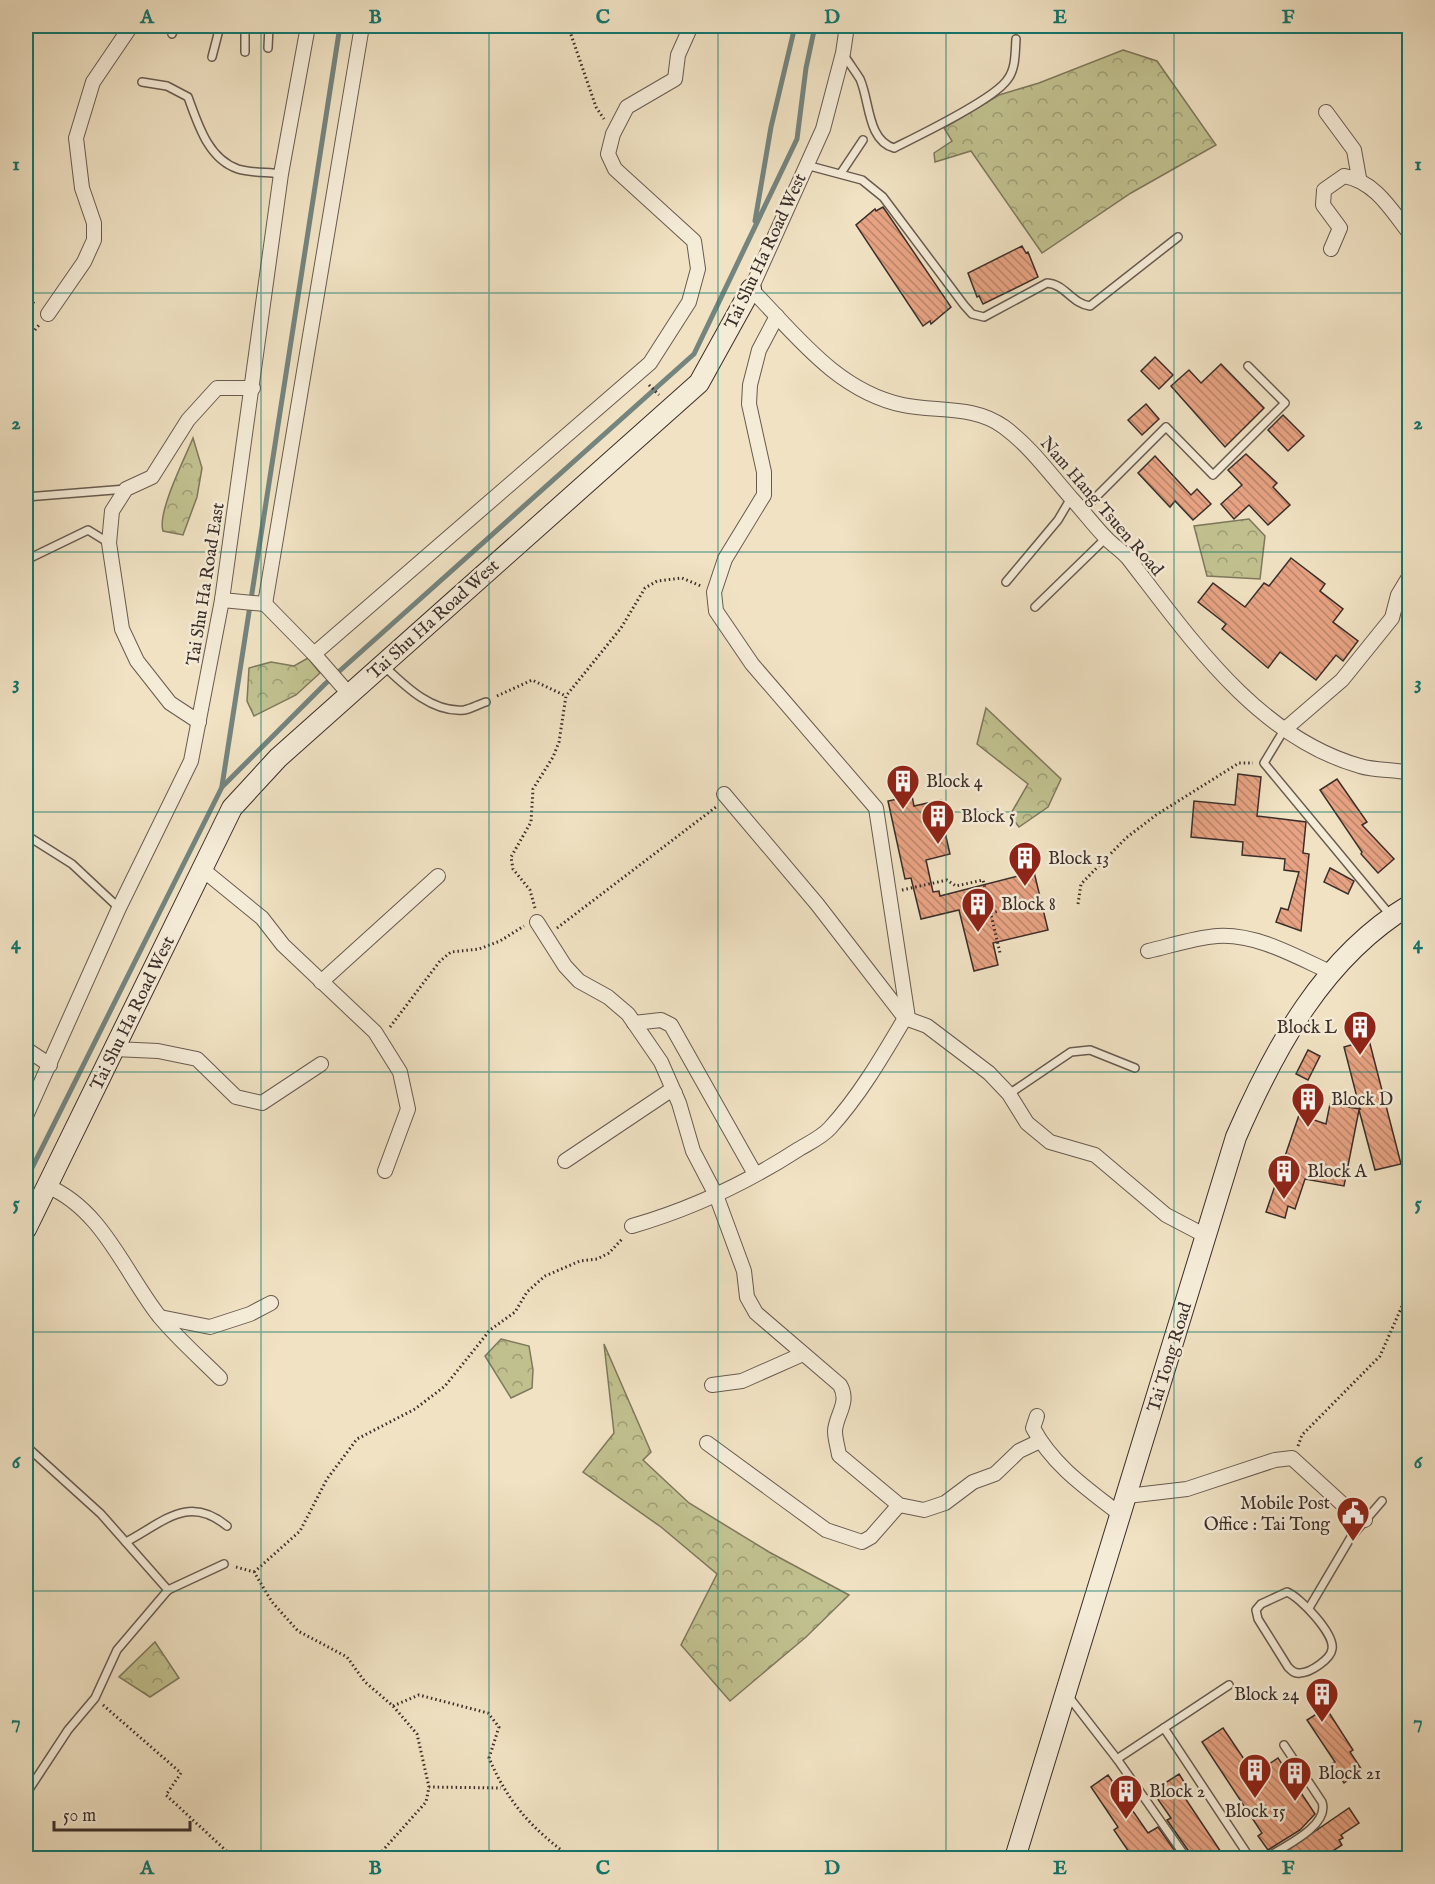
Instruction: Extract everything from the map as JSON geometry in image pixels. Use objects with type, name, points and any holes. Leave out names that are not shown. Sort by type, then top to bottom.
[{"type":"street","points":[[48,314],[84,262],[94,240],[94,223],[81,188],[76,138],[93,81],[131,26]]},
{"type":"street","name":"Tai Shu Ha Road East","points":[[26,1116],[119,908],[191,761],[226,601],[281,174],[307,26]]},
{"type":"street","points":[[261,603],[362,26]]},
{"type":"street","points":[[314,654],[650,363],[689,302],[698,269],[694,241],[615,169],[608,154],[613,134],[627,107],[675,79],[678,55],[691,26]]},
{"type":"street","name":"Tai Shu Ha Road West","points":[[26,1229],[232,808],[278,758],[699,383],[751,289],[823,129],[843,53],[847,26]]},
{"type":"street","points":[[1326,112],[1354,150],[1359,178]]},
{"type":"street","points":[[1330,249],[1340,228],[1323,206],[1324,190],[1344,176],[1359,178],[1383,198],[1410,234]]},
{"type":"street","name":"Nam Hang Tsuen Road","points":[[751,289],[844,381],[871,395],[904,405],[975,412],[1001,425],[1024,444],[1106,538],[1126,556],[1162,606],[1200,650],[1252,704],[1284,730],[1361,767],[1410,773]]},
{"type":"street","points":[[632,1226],[687,1208],[716,1195],[828,1130],[869,1081],[906,1018],[876,808],[752,664],[716,611],[714,592],[724,559],[764,495],[764,472],[750,404],[750,386],[759,350],[777,316]]},
{"type":"street","points":[[199,722],[170,703],[137,661],[122,629],[109,543],[112,511],[126,489],[152,477],[188,420],[217,388],[253,388]]},
{"type":"street","points":[[1284,730],[1342,680],[1392,618],[1398,595],[1410,576]]},
{"type":"street","points":[[226,601],[261,603],[314,654],[349,694]]},
{"type":"street","points":[[724,794],[818,904],[906,1018],[927,1026],[988,1073],[1009,1094],[1027,1123],[1050,1142],[1095,1155],[1166,1215],[1206,1236]]},
{"type":"street","points":[[202,869],[262,918],[283,945],[375,1032],[400,1072],[408,1109],[385,1172]]},
{"type":"street","points":[[321,982],[438,876]]},
{"type":"street","name":"Tai Tong Road","points":[[1015,1858],[1236,1137],[1265,1072],[1304,1004],[1332,973],[1391,916],[1410,905]]},
{"type":"street","points":[[537,922],[549,943],[579,981],[619,1005],[661,1062],[675,1093],[693,1151],[716,1195],[744,1271],[747,1297],[756,1313],[843,1392],[845,1400],[835,1431],[839,1455],[899,1505],[924,1510],[945,1503],[973,1482],[995,1474],[1018,1451],[1040,1441]]},
{"type":"street","points":[[1148,951],[1200,938],[1219,936],[1240,938],[1277,948],[1332,973]]},
{"type":"street","points":[[634,1023],[661,1020],[670,1025],[755,1174]]},
{"type":"street","points":[[26,1048],[50,1065]]},
{"type":"street","points":[[114,1049],[158,1051],[197,1059],[236,1097],[262,1103],[321,1064]]},
{"type":"street","points":[[565,1161],[668,1092],[675,1093]]},
{"type":"street","points":[[47,1186],[78,1202],[106,1237],[160,1317],[220,1378]]},
{"type":"street","points":[[160,1317],[210,1327],[250,1314],[271,1303]]},
{"type":"street","points":[[712,1385],[742,1381],[803,1354]]},
{"type":"street","points":[[1037,1416],[1033,1428],[1040,1441],[1068,1474],[1124,1506],[1187,1489],[1275,1460],[1292,1458],[1350,1510],[1365,1520]]},
{"type":"street","points":[[707,1443],[826,1530],[844,1538],[862,1542],[871,1537],[899,1505]]},
{"type":"lane","points":[[172,34],[175,26]]},
{"type":"lane","points":[[212,57],[220,26]]},
{"type":"lane","points":[[245,26],[245,52]]},
{"type":"lane","points":[[268,48],[269,26]]},
{"type":"lane","points":[[843,53],[860,80],[878,136],[884,145],[894,148],[939,125],[1006,82],[1013,70],[1016,39]]},
{"type":"lane","points":[[142,82],[167,86],[188,97],[202,135],[219,158],[238,169],[281,174]]},
{"type":"lane","points":[[841,173],[863,140]]},
{"type":"lane","points":[[806,165],[862,180],[883,197],[964,305],[972,314],[984,317],[1047,283],[1057,284],[1083,305],[1090,306],[1178,237]]},
{"type":"lane","points":[[1083,510],[1166,427],[1213,475],[1285,404],[1248,366]]},
{"type":"lane","points":[[26,497],[126,489]]},
{"type":"lane","points":[[1006,582],[1058,520],[1071,498]]},
{"type":"lane","points":[[26,560],[88,530],[109,543]]},
{"type":"lane","points":[[1035,607],[1106,538]]},
{"type":"lane","points":[[382,664],[408,689],[435,705],[463,710],[486,702]]},
{"type":"lane","points":[[1284,730],[1264,763],[1391,916]]},
{"type":"lane","points":[[26,835],[72,864],[119,908]]},
{"type":"lane","points":[[1009,1094],[1071,1052],[1090,1050],[1135,1068]]},
{"type":"lane","points":[[26,1446],[102,1514],[168,1590]]},
{"type":"lane","points":[[1309,1608],[1351,1537],[1382,1501]]},
{"type":"lane","points":[[126,1542],[184,1511],[196,1509],[215,1516],[227,1526]]},
{"type":"lane","points":[[26,1794],[68,1730],[95,1698],[117,1650],[168,1590],[224,1564]]},
{"type":"lane","points":[[1287,1592],[1295,1595],[1309,1608],[1332,1644],[1332,1652],[1327,1659],[1301,1674],[1294,1672],[1258,1619],[1256,1610],[1261,1604],[1287,1592]]},
{"type":"lane","points":[[1117,1759],[1229,1685]]},
{"type":"lane","points":[[1066,1694],[1117,1759],[1185,1856]]},
{"type":"lane","points":[[1164,1728],[1250,1858]]},
{"type":"lane","points":[[1266,1858],[1318,1823],[1324,1813],[1322,1802],[1284,1745]]},
{"type":"path","points":[[568,26],[596,107],[613,134]]},
{"type":"path","points":[[26,364],[30,336],[48,314]]},
{"type":"path","points":[[639,373],[671,407]]},
{"type":"path","points":[[375,1032],[388,1028],[397,1021],[440,961],[451,952],[461,949],[479,949],[500,941],[516,929],[537,922],[534,901],[513,869],[511,857],[531,822],[533,789],[553,757],[559,742],[566,696],[621,628],[645,588],[657,581],[682,578],[714,592]]},
{"type":"path","points":[[486,702],[519,684],[532,680],[566,696]]},
{"type":"path","points":[[1078,904],[1081,884],[1126,838],[1156,815],[1239,763],[1264,763]]},
{"type":"path","points":[[549,943],[555,930],[709,813],[724,794]]},
{"type":"path","points":[[889,893],[947,880],[956,886],[983,880],[1000,953]]},
{"type":"path","points":[[991,913],[1041,901]]},
{"type":"path","points":[[254,1572],[300,1531],[327,1479],[357,1439],[415,1410],[445,1386],[490,1330],[515,1312],[527,1292],[545,1276],[580,1261],[597,1259],[609,1253],[632,1226]]},
{"type":"path","points":[[1292,1458],[1302,1435],[1380,1356],[1410,1288]]},
{"type":"path","points":[[224,1564],[254,1572],[272,1602],[298,1631],[347,1657],[365,1682],[393,1706],[417,1734],[429,1787],[426,1802],[376,1858]]},
{"type":"path","points":[[393,1706],[419,1695],[488,1713],[499,1727],[489,1758],[501,1788],[535,1830],[572,1858]]},
{"type":"path","points":[[95,1698],[181,1773],[166,1795],[234,1858]]},
{"type":"path","points":[[429,1787],[501,1788]]},
{"type":"green space","points":[[1123,50],[1157,61],[1216,145],[1131,193],[1042,253],[971,151],[935,162],[934,153],[952,141],[944,128],[999,95],[1039,83]]},
{"type":"green space","points":[[193,438],[202,468],[197,497],[183,535],[163,531],[162,522],[168,498]]},
{"type":"green space","points":[[1249,519],[1265,536],[1260,579],[1207,576],[1194,526]]},
{"type":"green space","points":[[308,658],[320,673],[296,695],[254,716],[247,701],[249,668],[271,662],[294,666]]},
{"type":"green space","points":[[986,708],[1061,779],[1048,807],[1019,827],[1010,815],[1028,784],[977,744]]},
{"type":"green space","points":[[501,1339],[529,1346],[533,1370],[532,1388],[511,1398],[485,1356]]},
{"type":"green space","points":[[604,1344],[651,1452],[643,1460],[689,1503],[769,1552],[849,1595],[806,1637],[730,1701],[681,1645],[717,1574],[661,1527],[583,1472],[614,1433]]},
{"type":"green space","points":[[155,1642],[179,1678],[150,1697],[119,1677]]},
{"type":"building","points":[[883,207],[951,307],[931,324],[930,321],[923,326],[856,225],[875,209],[876,211]]},
{"type":"building","points":[[1022,246],[1026,253],[1028,252],[1038,277],[983,304],[979,296],[977,297],[968,273]]},
{"type":"building","points":[[1155,357],[1173,375],[1159,389],[1141,371]]},
{"type":"building","points":[[1221,364],[1264,408],[1225,447],[1171,386],[1189,370],[1201,383]]},
{"type":"building","points":[[1146,404],[1159,419],[1142,435],[1128,420]]},
{"type":"building","points":[[1283,415],[1304,436],[1288,451],[1268,430]]},
{"type":"building","points":[[1246,454],[1277,483],[1273,487],[1290,505],[1268,525],[1249,505],[1234,519],[1221,504],[1242,485],[1228,470]]},
{"type":"building","points":[[1155,456],[1191,495],[1197,489],[1211,504],[1193,520],[1175,501],[1170,507],[1138,473]]},
{"type":"building","points":[[1291,558],[1325,584],[1320,591],[1343,609],[1333,622],[1358,641],[1343,661],[1336,655],[1316,680],[1280,652],[1268,668],[1222,629],[1226,624],[1198,602],[1213,583],[1245,607],[1264,583],[1269,586]]},
{"type":"building","points":[[1238,774],[1261,777],[1257,816],[1306,822],[1303,853],[1309,854],[1301,931],[1276,922],[1281,908],[1288,910],[1299,872],[1284,870],[1285,859],[1242,855],[1243,842],[1191,837],[1194,801],[1235,805]]},
{"type":"building","points":[[1337,779],[1367,822],[1362,825],[1394,859],[1378,873],[1361,854],[1362,852],[1320,790]]},
{"type":"building","points":[[912,796],[914,806],[941,800],[946,823],[943,824],[950,854],[926,860],[933,892],[939,891],[940,896],[1034,872],[1048,930],[993,943],[998,965],[974,971],[959,910],[921,919],[911,878],[905,879],[888,801]]},
{"type":"building","points":[[1330,868],[1354,881],[1348,894],[1324,882]]},
{"type":"building","points":[[1369,1040],[1401,1164],[1375,1170],[1359,1110],[1344,1186],[1305,1179],[1295,1209],[1288,1206],[1285,1218],[1266,1212],[1299,1115],[1326,1124],[1330,1104],[1360,1109],[1344,1047]]},
{"type":"building","points":[[1308,1050],[1320,1056],[1308,1080],[1296,1074]]},
{"type":"building","points":[[1326,1708],[1353,1750],[1350,1752],[1362,1770],[1344,1783],[1331,1764],[1335,1762],[1307,1720]]},
{"type":"building","points":[[1223,1728],[1254,1774],[1278,1758],[1315,1814],[1300,1830],[1268,1850],[1258,1836],[1262,1833],[1202,1742]]},
{"type":"building","points":[[1179,1774],[1188,1788],[1181,1792],[1225,1858],[1190,1858],[1190,1853],[1167,1820],[1171,1818],[1157,1798],[1164,1793],[1159,1787]]},
{"type":"building","points":[[1108,1775],[1148,1833],[1158,1827],[1180,1858],[1133,1858],[1114,1830],[1118,1827],[1091,1787]]},
{"type":"building","points":[[1349,1808],[1359,1823],[1341,1835],[1343,1838],[1339,1840],[1342,1845],[1322,1858],[1276,1858]]},
{"type":"waterway","points":[[222,786],[340,26]]},
{"type":"waterway","points":[[755,221],[771,127],[795,26]]},
{"type":"waterway","points":[[26,1180],[222,787],[325,684],[694,354],[797,139],[806,68],[815,26]]},
{"type":"place","name":"Block 4","points":[[903,810]]},
{"type":"place","name":"Block 5","points":[[938,845]]},
{"type":"place","name":"Block 13","points":[[1025,887]]},
{"type":"place","name":"Block 8","points":[[978,933]]},
{"type":"place","name":"Block L","points":[[1360,1056]]},
{"type":"place","name":"Block D","points":[[1308,1128]]},
{"type":"place","name":"Block A","points":[[1284,1200]]},
{"type":"place","name":"Mobile Post Office : Tai Tong","points":[[1353,1542]]},
{"type":"place","name":"Block 24","points":[[1322,1723]]},
{"type":"place","name":"Block 15","points":[[1255,1799]]},
{"type":"place","name":"Block 21","points":[[1295,1802]]},
{"type":"place","name":"Block 2","points":[[1126,1820]]}]
